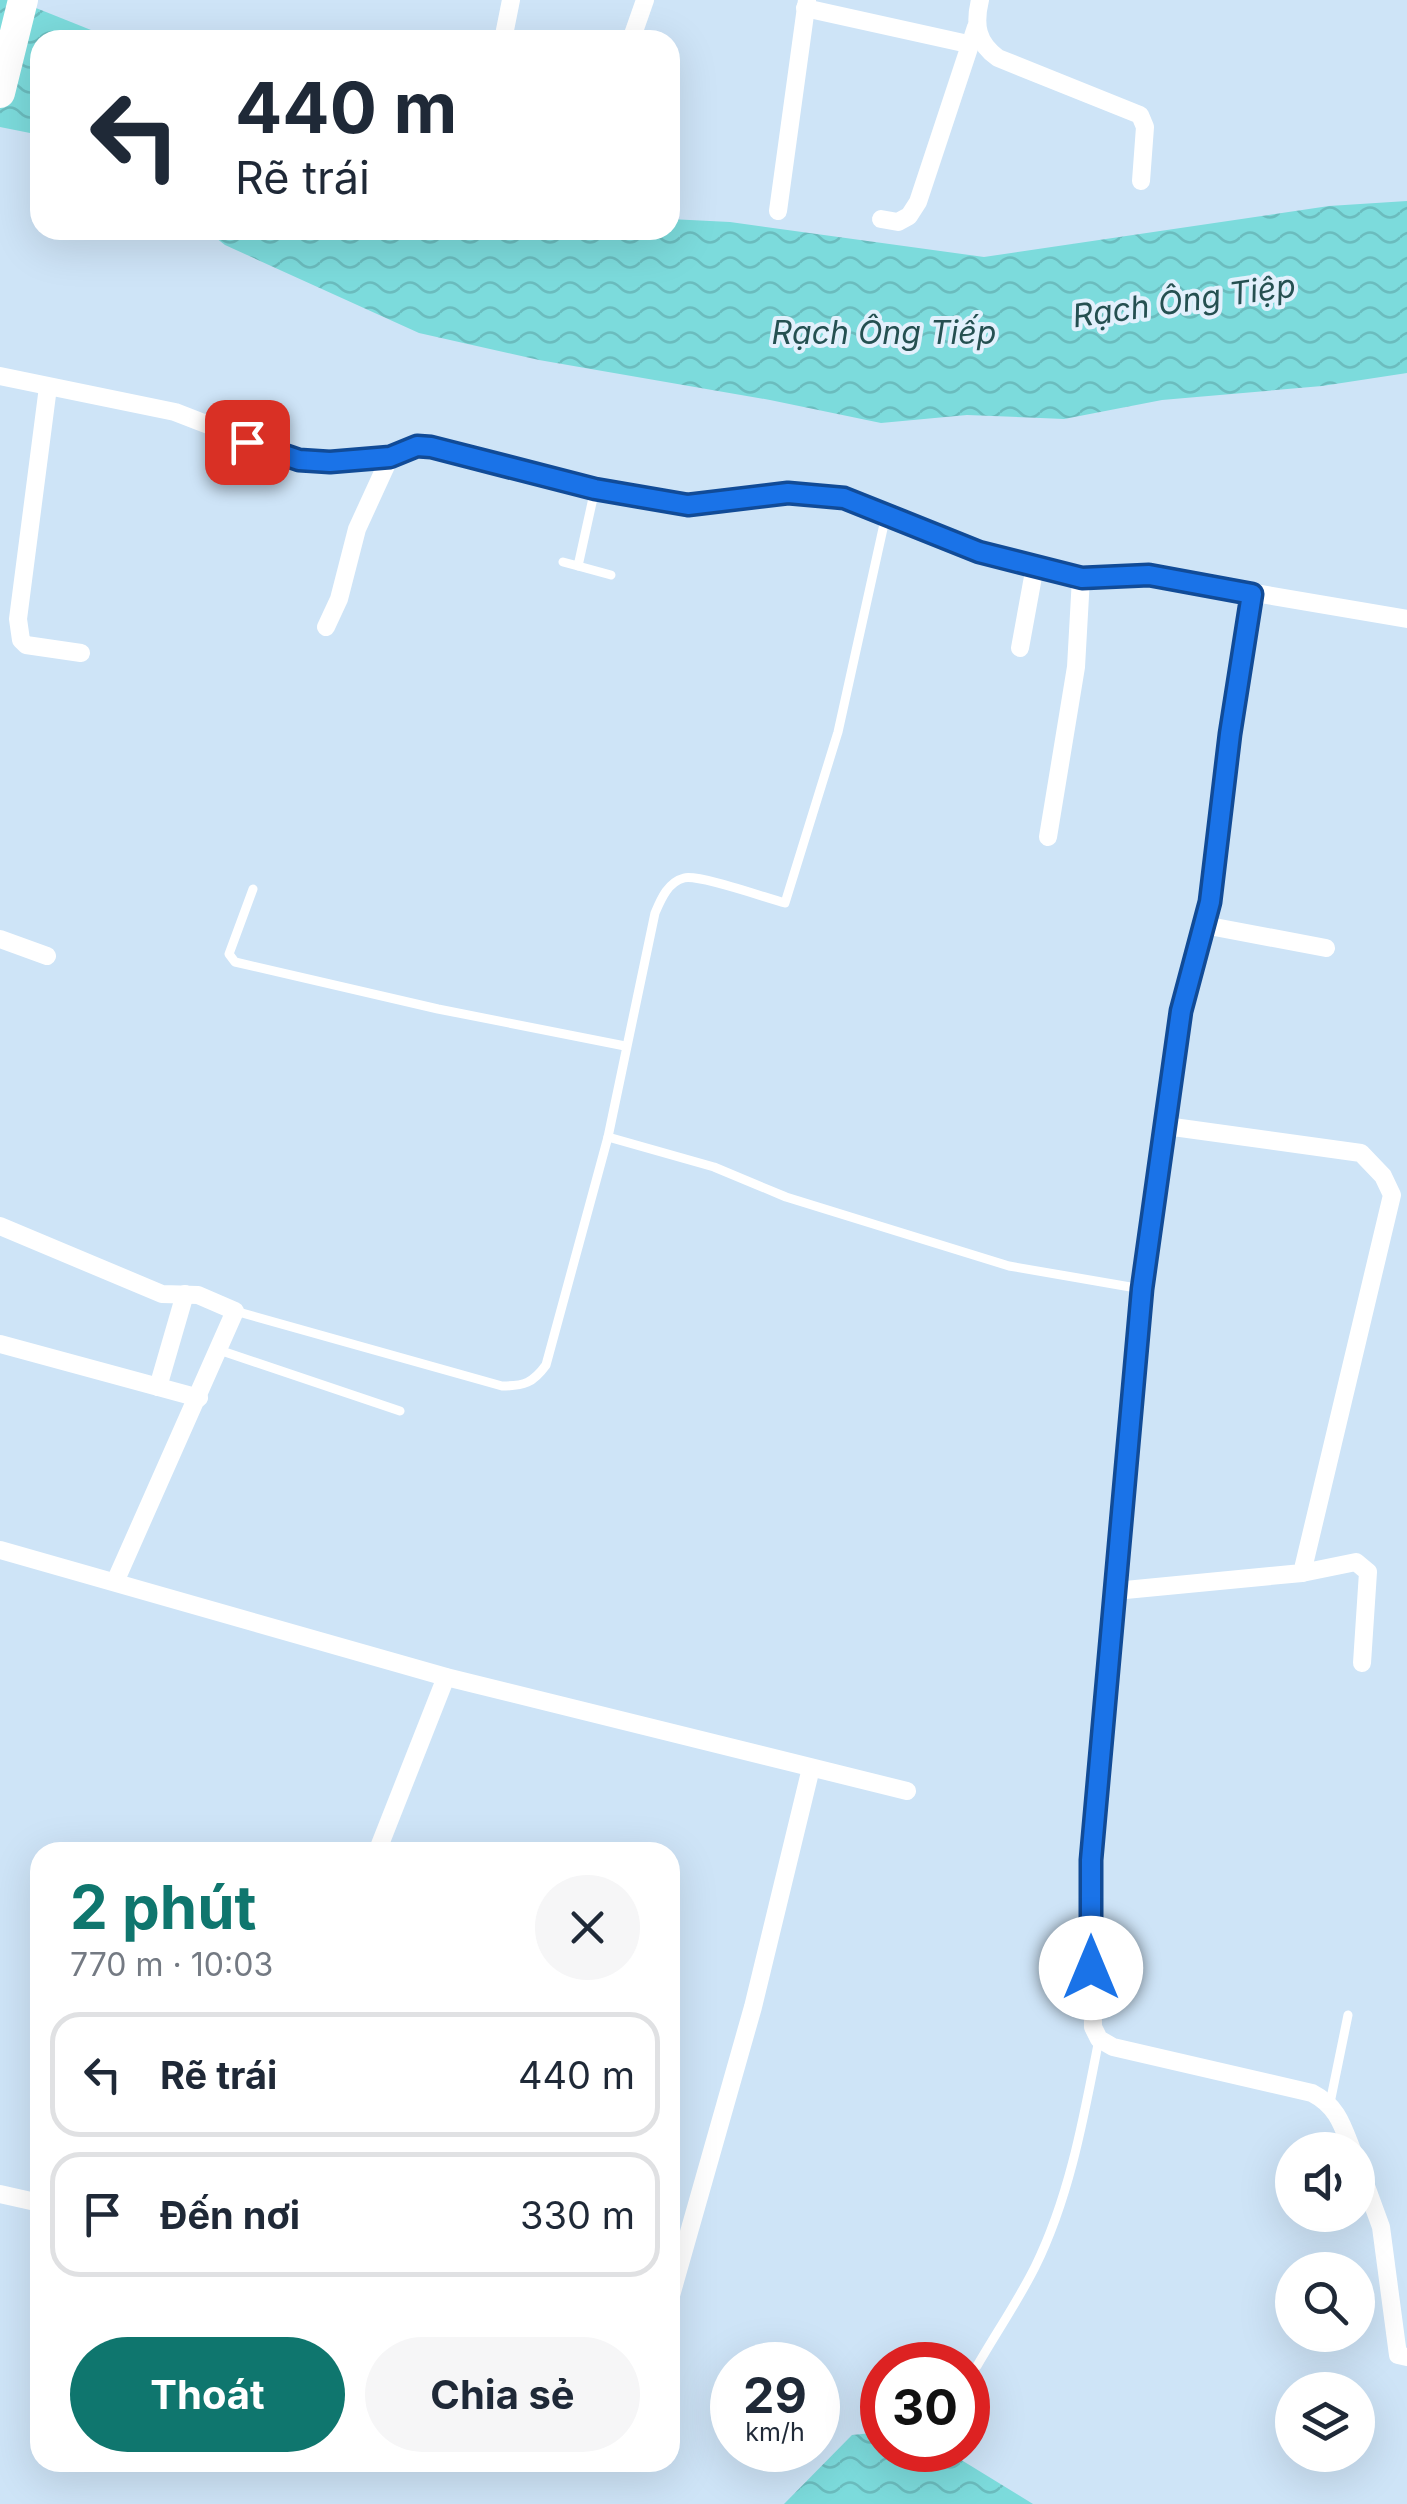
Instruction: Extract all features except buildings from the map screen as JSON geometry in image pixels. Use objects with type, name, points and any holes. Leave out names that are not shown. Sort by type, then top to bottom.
[{"type":"main road","points":[[0,93],[23,0]]},
{"type":"street","points":[[506,30],[511,0]]},
{"type":"street","points":[[634,30],[644,0]]},
{"type":"street","points":[[881,219],[898,222],[909,216],[918,202],[980,0]]},
{"type":"street","points":[[778,211],[806,4],[972,35],[998,58],[1140,115],[1145,127],[1141,181]]},
{"type":"street","points":[[0,376],[175,412],[299,460],[330,462],[390,457],[417,446],[595,489],[688,505],[788,493],[844,498],[979,552],[1082,578],[1149,575],[1407,619]]},
{"type":"street","points":[[48,387],[19,634],[26,645],[81,652]]},
{"type":"street","points":[[326,627],[339,600],[357,529],[390,457]]},
{"type":"street","points":[[1020,648],[1035,566]]},
{"type":"street","points":[[1048,837],[1076,667],[1082,578]]},
{"type":"street","points":[[1252,594],[1204,925],[1181,1011],[1142,1289],[1091,1860],[1092,2027],[1099,2039],[1113,2047],[1312,2093],[1330,2103],[1345,2132]]},
{"type":"street","points":[[1204,925],[1326,948]]},
{"type":"street","points":[[0,939],[46,956]]},
{"type":"street","points":[[1166,1126],[1362,1153],[1384,1176],[1392,1194],[1302,1573]]},
{"type":"street","points":[[0,1226],[162,1294],[192,1295],[236,1311],[115,1582]]},
{"type":"street","points":[[158,1387],[192,1295]]},
{"type":"street","points":[[0,1344],[198,1398]]},
{"type":"street","points":[[0,1550],[446,1676],[907,1792]]},
{"type":"street","points":[[1115,1591],[1302,1573],[1356,1562],[1368,1572],[1362,1663]]},
{"type":"street","points":[[381,1842],[446,1676]]},
{"type":"street","points":[[680,2264],[753,2007],[811,1768]]},
{"type":"street","points":[[0,2194],[30,2201]]},
{"type":"street","points":[[1375,2211],[1381,2227],[1398,2355],[1407,2356]]},
{"type":"lane","points":[[578,566],[595,489]]},
{"type":"lane","points":[[236,1311],[502,1386],[529,1384],[546,1365],[608,1136],[654,913],[672,884],[690,876],[785,903],[838,732],[886,514]]},
{"type":"lane","points":[[563,562],[611,575]]},
{"type":"lane","points":[[253,889],[229,954],[235,962],[438,1010],[625,1046]]},
{"type":"lane","points":[[608,1136],[714,1167],[786,1197],[1009,1266],[1142,1289]]},
{"type":"lane","points":[[218,1350],[400,1411]]},
{"type":"lane","points":[[1330,2103],[1348,2015]]},
{"type":"lane","points":[[990,2345],[1035,2266],[1063,2197],[1084,2120],[1099,2039]]},
{"type":"water","points":[[0,0],[16,0],[91,30],[30,30],[30,133],[0,127]]},
{"type":"water","name":"Rạch Ông Tiếp","points":[[1407,201],[1407,373],[1322,386],[1162,400],[1064,419],[967,415],[881,423],[539,360],[419,333],[219,240],[680,240],[680,220],[730,222],[984,257],[1329,206]]},
{"type":"water","points":[[860,2434],[860,2472],[981,2472],[1033,2504],[784,2504],[816,2472],[840,2472],[840,2447],[852,2435]]},
{"type":"route","points":[[247,442],[299,460],[330,462],[390,457],[417,446],[431,447],[595,489],[688,505],[788,493],[844,498],[979,552],[1082,578],[1149,575],[1252,594],[1210,902],[1181,1011],[1142,1289],[1091,1860],[1091,1968]]},
{"type":"water label","name":"Rạch Ông Tiệp","points":[[1184,301]]}]
